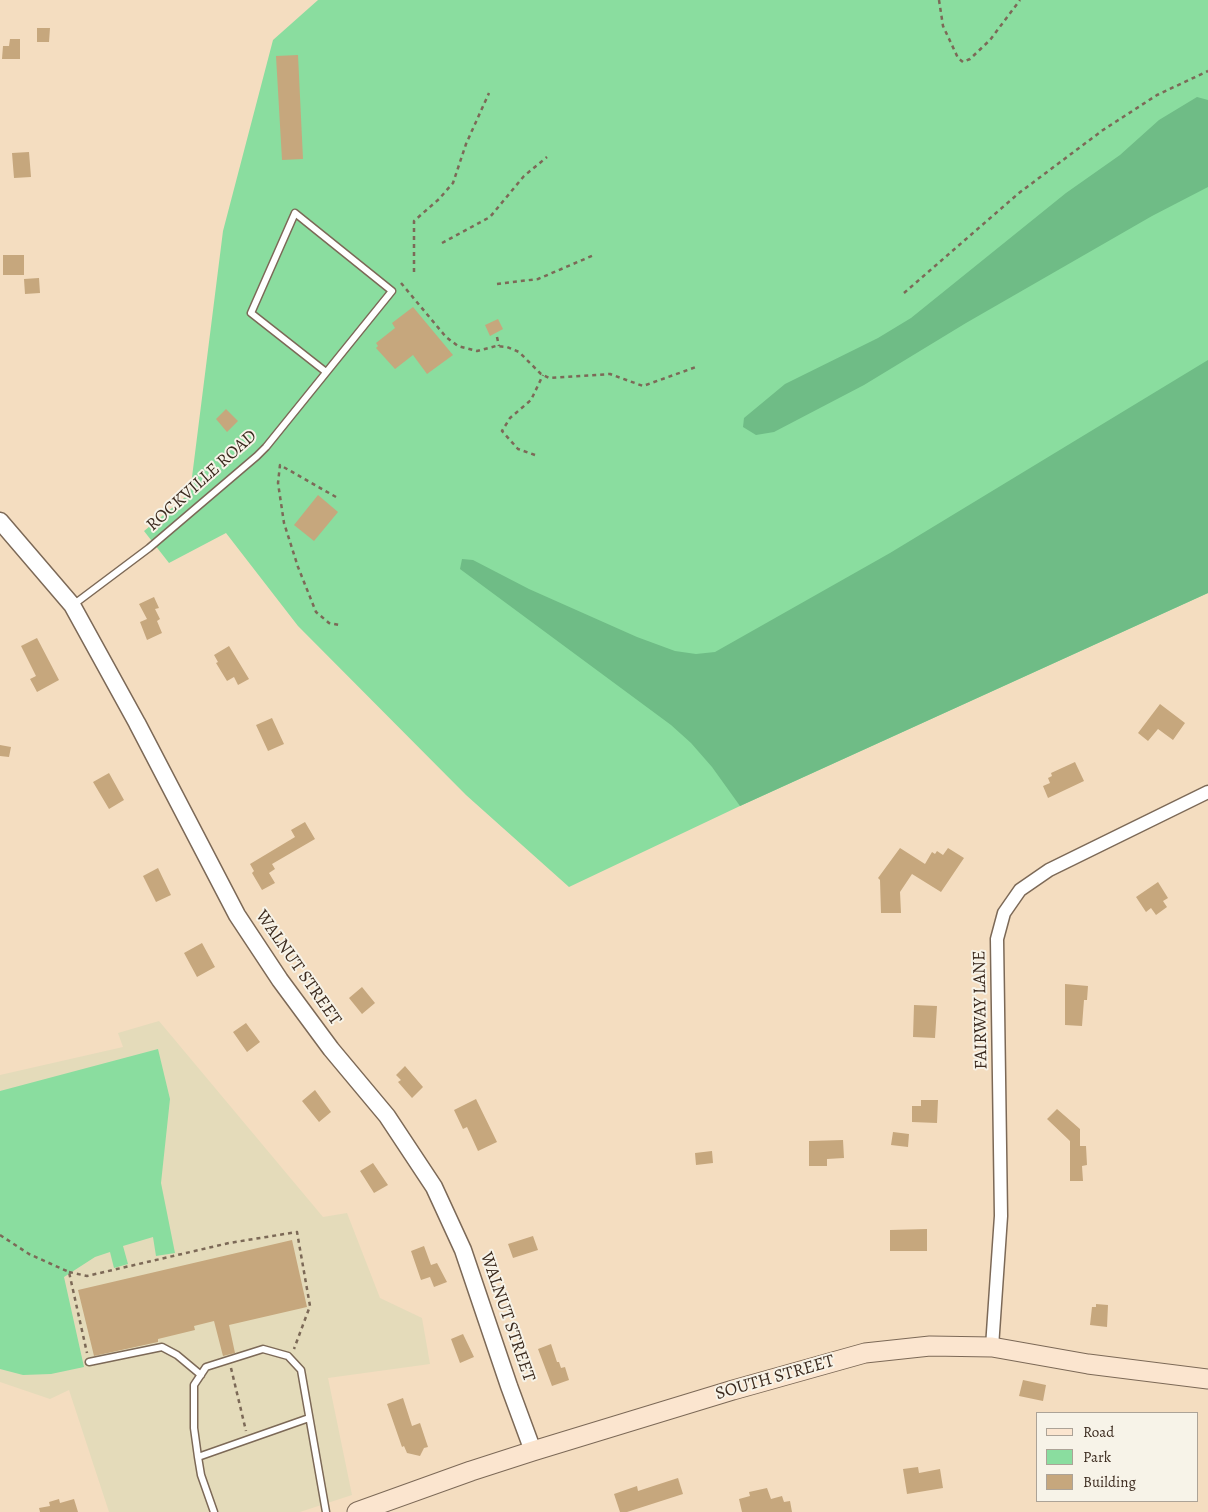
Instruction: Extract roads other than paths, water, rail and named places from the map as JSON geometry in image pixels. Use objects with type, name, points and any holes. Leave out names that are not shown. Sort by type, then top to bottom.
[{"type":"main road","name":"SOUTH STREET","points":[[357,1512],[533,1451],[865,1353],[930,1346],[992,1347],[1088,1364],[1208,1379]]},
{"type":"street","name":"WALNUT STREET","points":[[0,521],[72,606],[142,731],[237,915],[280,980],[331,1049],[387,1116],[434,1187],[463,1250],[533,1451]]},
{"type":"street","name":"FAIRWAY LANE","points":[[992,1347],[1001,1216],[997,938],[1004,913],[1020,890],[1049,870],[1208,792]]},
{"type":"lane","name":"ROCKVILLE ROAD","points":[[72,606],[148,548],[249,464],[266,447],[392,291],[295,214],[251,312],[326,372]]},
{"type":"lane","points":[[89,1362],[162,1347],[177,1355],[201,1375]]},
{"type":"lane","points":[[214,1512],[201,1475],[198,1457],[194,1428],[194,1386],[206,1366],[263,1349],[288,1356],[300,1370],[326,1512]]},
{"type":"lane","points":[[198,1457],[309,1418]]}]
